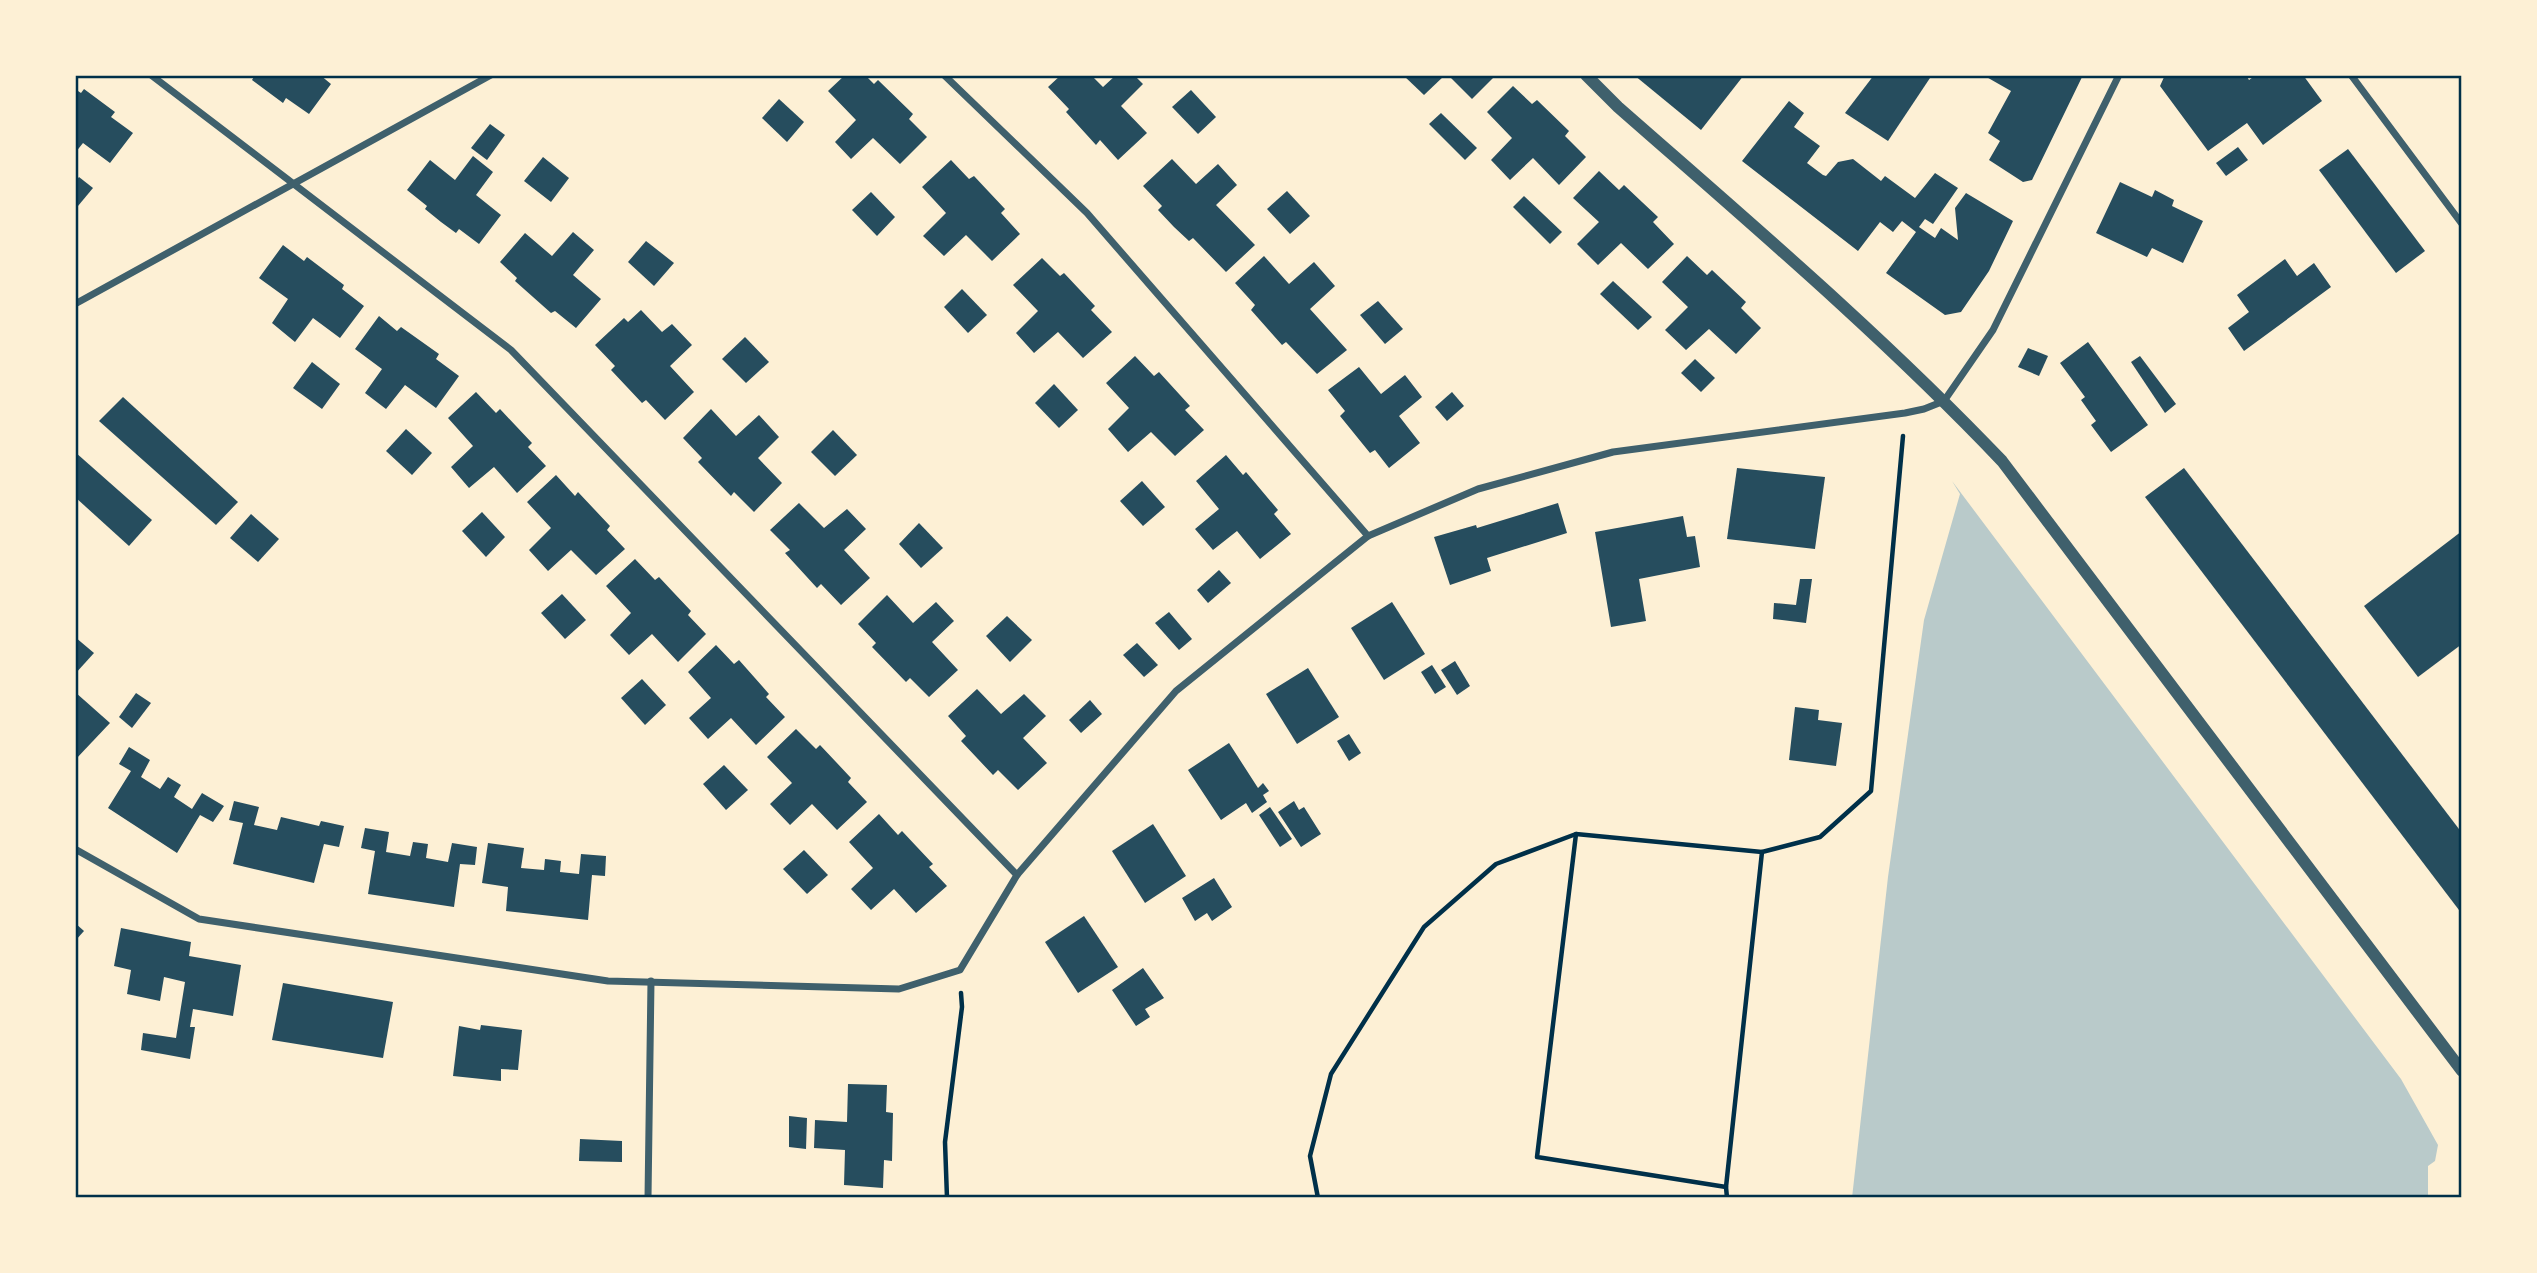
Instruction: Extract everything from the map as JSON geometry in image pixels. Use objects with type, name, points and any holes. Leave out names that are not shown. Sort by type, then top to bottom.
[{"type":"street","points":[[151,75],[511,350],[1017,875]]},
{"type":"street","points":[[75,303],[491,75]]},
{"type":"street","points":[[944,75],[1087,213],[1368,536]]},
{"type":"street","points":[[1586,75],[1618,107],[1862,321],[2002,461],[2462,1071]]},
{"type":"street","points":[[75,849],[199,919],[608,981],[899,989],[960,971],[1017,875],[1176,691],[1368,536],[1478,489],[1613,452],[1905,413],[1924,410],[1944,401],[1993,330],[2119,75]]},
{"type":"street","points":[[2351,75],[2462,224]]},
{"type":"street","points":[[648,1198],[651,981]]},
{"type":"path","points":[[1318,1198],[1310,1156],[1331,1074],[1424,927],[1496,864],[1576,834],[1762,852],[1819,837],[1871,791],[1905,413]]},
{"type":"path","points":[[1576,834],[1537,1157],[1726,1188]]},
{"type":"path","points":[[1727,1198],[1762,852]]},
{"type":"path","points":[[947,1198],[945,1142],[962,1007],[960,971]]},
{"type":"shaded area","points":[[1952,481],[2401,1079],[2438,1145],[2435,1161],[2428,1166],[2428,1198],[1852,1198],[1888,877],[1924,620],[1960,494]]},
{"type":"building","points":[[255,75],[320,75],[331,84],[309,114],[286,98],[283,103],[252,80]]},
{"type":"building","points":[[845,75],[865,75],[874,84],[878,80],[913,114],[909,119],[927,137],[900,164],[873,138],[851,159],[835,142],[856,120],[828,91]]},
{"type":"building","points":[[1061,75],[1091,75],[1103,87],[1116,75],[1134,75],[1143,84],[1121,106],[1147,133],[1118,160],[1100,140],[1096,145],[1066,112],[1069,109],[1048,87]]},
{"type":"building","points":[[1403,75],[1445,75],[1424,95]]},
{"type":"building","points":[[1448,75],[1496,75],[1472,99]]},
{"type":"building","points":[[1634,75],[1744,75],[1701,130]]},
{"type":"building","points":[[1874,75],[1932,75],[1888,141],[1845,113]]},
{"type":"building","points":[[1983,75],[2083,75],[2032,180],[2023,182],[1989,160],[2000,141],[1988,133],[2011,91]]},
{"type":"building","points":[[2165,75],[2246,75],[2249,80],[2256,75],[2303,75],[2322,101],[2263,145],[2247,123],[2208,151],[2160,86]]},
{"type":"building","points":[[1513,86],[1532,104],[1537,100],[1569,131],[1565,136],[1586,157],[1559,185],[1533,158],[1510,180],[1491,160],[1512,138],[1487,112]]},
{"type":"building","points":[[75,89],[81,93],[84,89],[115,112],[111,117],[133,133],[110,163],[83,143],[75,153]]},
{"type":"building","points":[[1191,90],[1216,117],[1198,134],[1172,107]]},
{"type":"building","points":[[779,99],[804,122],[787,142],[762,118]]},
{"type":"building","points":[[1789,101],[1804,113],[1794,127],[1820,146],[1807,163],[1823,175],[1826,176],[1838,162],[1853,159],[1881,181],[1885,176],[1915,198],[1935,173],[1958,188],[1933,224],[1925,219],[1919,227],[1935,238],[1941,228],[1958,240],[1955,208],[1966,193],[2013,221],[1989,271],[1961,312],[1945,315],[1886,273],[1916,232],[1902,221],[1893,232],[1880,222],[1858,251],[1742,161]]},
{"type":"building","points":[[1441,113],[1477,148],[1465,160],[1429,124]]},
{"type":"building","points":[[490,124],[505,135],[487,160],[471,148]]},
{"type":"building","points":[[2238,147],[2248,160],[2226,176],[2216,163]]},
{"type":"building","points":[[2348,149],[2425,251],[2396,273],[2319,170]]},
{"type":"building","points":[[473,156],[493,172],[476,195],[501,215],[479,244],[459,229],[456,233],[441,222],[407,190],[430,160],[455,180]]},
{"type":"building","points":[[543,157],[569,178],[551,202],[524,181]]},
{"type":"building","points":[[1172,159],[1196,184],[1218,164],[1237,185],[1216,205],[1255,245],[1226,272],[1193,238],[1189,241],[1174,227],[1158,210],[1162,206],[1143,186]]},
{"type":"building","points":[[951,160],[969,179],[974,176],[1005,209],[1001,213],[1020,234],[992,261],[966,235],[944,256],[923,236],[946,213],[922,187]]},
{"type":"building","points":[[1599,171],[1619,190],[1624,185],[1658,217],[1653,222],[1674,244],[1648,269],[1621,243],[1598,265],[1577,244],[1599,222],[1573,198]]},
{"type":"building","points":[[79,177],[93,188],[78,206],[75,204],[75,182]]},
{"type":"building","points":[[2120,182],[2152,197],[2155,190],[2174,200],[2172,206],[2203,221],[2183,263],[2152,248],[2147,257],[2096,233]]},
{"type":"building","points":[[1287,191],[1310,216],[1290,234],[1267,209]]},
{"type":"building","points":[[871,192],[895,217],[877,236],[852,210]]},
{"type":"building","points":[[1524,196],[1562,232],[1550,244],[1513,207]]},
{"type":"building","points":[[573,232],[594,250],[573,275],[601,299],[576,328],[555,311],[551,313],[515,281],[517,278],[500,262],[525,233],[552,256]]},
{"type":"building","points":[[646,241],[674,263],[654,286],[628,262]]},
{"type":"building","points":[[283,245],[304,261],[307,257],[344,285],[342,289],[364,306],[340,338],[313,318],[295,342],[272,323],[288,299],[259,278]]},
{"type":"building","points":[[1264,256],[1289,284],[1314,262],[1335,286],[1310,309],[1347,350],[1317,374],[1286,342],[1282,345],[1251,310],[1255,305],[1235,283]]},
{"type":"building","points":[[1687,256],[1707,275],[1712,270],[1746,302],[1741,308],[1761,328],[1736,354],[1709,329],[1686,350],[1665,330],[1688,307],[1662,282]]},
{"type":"building","points":[[1042,258],[1060,276],[1064,273],[1095,306],[1091,310],[1112,332],[1083,358],[1058,332],[1034,353],[1016,333],[1038,311],[1013,285]]},
{"type":"building","points":[[2285,259],[2297,276],[2314,263],[2331,287],[2244,351],[2228,328],[2249,312],[2237,295]]},
{"type":"building","points":[[1613,281],[1652,317],[1638,330],[1600,294]]},
{"type":"building","points":[[962,289],[987,315],[968,333],[944,307]]},
{"type":"building","points":[[1378,301],[1403,329],[1385,344],[1360,315]]},
{"type":"building","points":[[641,310],[662,332],[672,324],[692,345],[670,366],[694,392],[665,420],[646,400],[642,403],[611,370],[615,366],[595,345],[624,318],[628,322]]},
{"type":"building","points":[[379,316],[397,331],[401,327],[439,354],[436,359],[459,376],[436,408],[405,385],[386,409],[365,393],[382,369],[355,349]]},
{"type":"building","points":[[745,337],[769,362],[746,383],[722,359]]},
{"type":"building","points":[[2088,342],[2148,425],[2111,452],[2091,425],[2096,421],[2081,400],[2085,397],[2060,363]]},
{"type":"building","points":[[2028,348],[2048,356],[2039,376],[2018,367]]},
{"type":"building","points":[[1135,356],[1154,376],[1159,372],[1190,406],[1185,410],[1204,430],[1175,456],[1151,432],[1128,452],[1108,429],[1129,408],[1106,383]]},
{"type":"building","points":[[2140,356],[2176,404],[2165,413],[2131,362]]},
{"type":"building","points":[[1695,359],[1715,378],[1701,392],[1681,373]]},
{"type":"building","points":[[312,362],[340,384],[322,409],[293,388]]},
{"type":"building","points":[[1359,367],[1381,394],[1405,375],[1422,397],[1399,416],[1420,443],[1389,468],[1375,450],[1370,453],[1340,416],[1345,411],[1328,390]]},
{"type":"building","points":[[1054,384],[1078,410],[1059,428],[1035,403]]},
{"type":"building","points":[[476,392],[496,413],[500,409],[532,443],[528,447],[546,466],[517,493],[494,467],[469,488],[451,467],[473,446],[448,418]]},
{"type":"building","points":[[1452,392],[1464,406],[1447,421],[1435,407]]},
{"type":"building","points":[[123,397],[238,502],[216,525],[99,421]]},
{"type":"building","points":[[711,409],[736,436],[759,415],[779,437],[758,458],[782,483],[754,512],[734,492],[731,496],[698,462],[702,458],[683,438]]},
{"type":"building","points":[[406,429],[432,453],[412,475],[386,451]]},
{"type":"building","points":[[833,430],[857,455],[835,476],[811,452]]},
{"type":"building","points":[[75,452],[152,520],[129,546],[75,497]]},
{"type":"building","points":[[1226,455],[1243,475],[1246,472],[1278,510],[1274,514],[1291,534],[1260,559],[1237,531],[1213,550],[1195,529],[1219,509],[1196,481]]},
{"type":"building","points":[[1737,468],[1825,477],[1815,549],[1727,539]]},
{"type":"building","points":[[2184,468],[2462,833],[2462,914],[2145,497]]},
{"type":"building","points":[[556,475],[575,496],[578,492],[610,526],[607,530],[625,549],[596,575],[571,550],[548,571],[529,550],[551,528],[527,502]]},
{"type":"building","points":[[1142,481],[1165,507],[1143,526],[1120,501]]},
{"type":"building","points":[[799,503],[824,528],[847,509],[866,529],[844,550],[870,578],[841,605],[821,584],[817,588],[785,553],[790,550],[770,530]]},
{"type":"building","points":[[1558,503],[1567,533],[1487,558],[1491,571],[1450,585],[1434,537],[1476,525],[1477,528]]},
{"type":"building","points":[[482,512],[505,537],[486,557],[462,531]]},
{"type":"building","points":[[251,514],[279,539],[258,562],[230,538]]},
{"type":"building","points":[[1683,516],[1687,537],[1695,536],[1700,567],[1639,579],[1646,621],[1611,627],[1595,532]]},
{"type":"building","points":[[919,523],[943,548],[921,568],[899,544]]},
{"type":"building","points":[[2462,531],[2462,644],[2418,677],[2364,606]]},
{"type":"building","points":[[635,559],[655,580],[659,577],[691,611],[688,615],[706,634],[678,662],[652,634],[629,655],[610,635],[631,613],[606,586]]},
{"type":"building","points":[[1219,570],[1231,583],[1208,603],[1197,590]]},
{"type":"building","points":[[1800,579],[1812,579],[1806,623],[1773,619],[1774,603],[1796,605]]},
{"type":"building","points":[[562,594],[586,620],[565,639],[541,613]]},
{"type":"building","points":[[887,595],[913,623],[936,602],[954,621],[932,642],[958,670],[929,697],[910,678],[906,682],[872,647],[876,643],[858,624]]},
{"type":"building","points":[[1392,602],[1425,654],[1384,680],[1351,628]]},
{"type":"building","points":[[1169,612],[1192,639],[1179,650],[1155,623]]},
{"type":"building","points":[[1007,616],[1032,640],[1010,662],[986,636]]},
{"type":"building","points":[[75,637],[94,653],[75,674]]},
{"type":"building","points":[[1137,643],[1158,665],[1144,677],[1123,655]]},
{"type":"building","points":[[716,645],[734,664],[739,660],[769,694],[766,697],[785,717],[756,745],[731,718],[708,739],[689,718],[711,698],[688,672]]},
{"type":"building","points":[[1455,661],[1470,686],[1457,695],[1441,670]]},
{"type":"building","points":[[1432,665],[1446,687],[1435,694],[1421,672]]},
{"type":"building","points":[[1308,668],[1339,717],[1297,744],[1266,694]]},
{"type":"building","points":[[642,679],[666,705],[645,725],[621,698]]},
{"type":"building","points":[[977,689],[1001,714],[1024,694],[1046,716],[1023,738],[1047,763],[1018,790],[998,770],[993,775],[961,741],[966,736],[948,716]]},
{"type":"building","points":[[75,692],[110,723],[75,760]]},
{"type":"building","points":[[136,693],[151,703],[132,728],[119,717]]},
{"type":"building","points":[[1090,700],[1102,714],[1081,733],[1069,720]]},
{"type":"building","points":[[1795,707],[1819,710],[1818,720],[1842,723],[1836,766],[1789,760]]},
{"type":"building","points":[[796,729],[816,749],[820,745],[851,778],[848,782],[867,802],[837,830],[812,804],[790,825],[770,804],[792,783],[767,757]]},
{"type":"building","points":[[1349,734],[1361,753],[1349,761],[1337,741]]},
{"type":"building","points":[[1229,743],[1258,788],[1263,783],[1269,791],[1263,795],[1267,802],[1252,813],[1246,803],[1221,820],[1188,770]]},
{"type":"building","points":[[129,747],[150,760],[141,777],[160,789],[168,777],[181,785],[174,797],[192,809],[202,793],[224,806],[213,822],[200,815],[177,853],[108,808],[131,771],[119,764]]},
{"type":"building","points":[[724,765],[748,790],[726,810],[703,784]]},
{"type":"building","points":[[234,801],[259,807],[254,825],[277,830],[281,817],[319,826],[321,821],[344,826],[339,847],[324,844],[314,883],[233,864],[243,823],[229,820]]},
{"type":"building","points":[[1294,801],[1299,810],[1304,807],[1321,834],[1301,847],[1278,812]]},
{"type":"building","points":[[1270,807],[1292,839],[1280,847],[1259,815]]},
{"type":"building","points":[[879,814],[898,835],[902,831],[933,864],[929,867],[947,886],[916,913],[894,889],[871,910],[851,889],[873,868],[849,842]]},
{"type":"building","points":[[1153,824],[1186,876],[1145,903],[1112,851]]},
{"type":"building","points":[[365,828],[389,832],[386,852],[410,856],[413,842],[428,844],[426,858],[448,862],[452,843],[477,847],[475,865],[460,864],[454,907],[368,894],[375,851],[361,848]]},
{"type":"building","points":[[488,843],[524,848],[521,868],[544,870],[545,859],[561,861],[560,872],[579,874],[581,854],[606,856],[605,876],[592,875],[588,920],[506,911],[508,887],[482,883]]},
{"type":"building","points":[[804,850],[828,875],[807,894],[783,869]]},
{"type":"building","points":[[1214,878],[1232,907],[1212,921],[1207,913],[1195,921],[1182,898]]},
{"type":"building","points":[[1084,916],[1118,967],[1078,993],[1045,942]]},
{"type":"building","points":[[75,923],[84,931],[75,941]]},
{"type":"building","points":[[121,928],[191,942],[189,956],[241,965],[233,1016],[193,1009],[190,1027],[195,1027],[190,1059],[141,1050],[143,1033],[176,1038],[185,982],[164,977],[160,1001],[127,994],[131,970],[114,966]]},
{"type":"building","points":[[1143,968],[1164,998],[1145,1009],[1150,1017],[1136,1026],[1112,990]]},
{"type":"building","points":[[283,983],[393,1002],[383,1058],[272,1040]]},
{"type":"building","points":[[481,1025],[522,1030],[518,1070],[501,1069],[501,1081],[453,1076],[459,1026],[480,1030]]},
{"type":"building","points":[[848,1084],[887,1085],[886,1112],[893,1113],[892,1161],[884,1160],[883,1188],[844,1185],[845,1150],[814,1148],[815,1120],[847,1122]]},
{"type":"building","points":[[789,1116],[807,1118],[806,1149],[789,1147]]},
{"type":"building","points":[[580,1139],[622,1141],[622,1162],[579,1161]]}]
